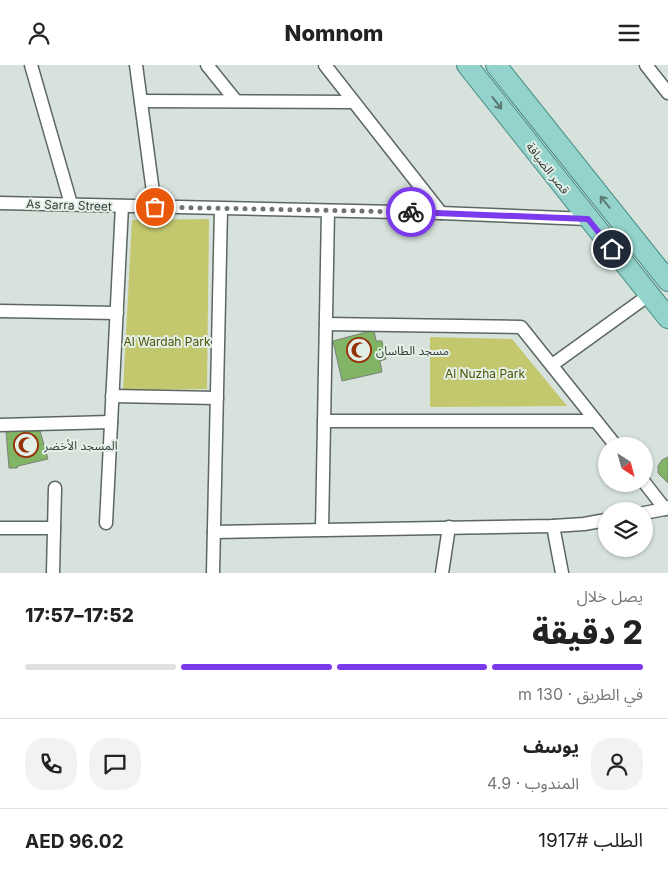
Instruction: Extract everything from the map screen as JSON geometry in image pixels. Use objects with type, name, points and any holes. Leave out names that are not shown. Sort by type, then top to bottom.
[{"type":"main road","name":"قصر الضيافة","points":[[466,65],[668,318]]},
{"type":"main road","name":"قصر الضيافة","points":[[496,65],[668,281]]},
{"type":"street","points":[[31,65],[71,204]]},
{"type":"street","points":[[136,65],[155,207]]},
{"type":"street","points":[[207,65],[236,101]]},
{"type":"street","points":[[325,65],[440,213]]},
{"type":"street","points":[[646,65],[668,93]]},
{"type":"street","points":[[141,101],[353,102]]},
{"type":"street","name":"As Sarra Street","points":[[0,203],[440,213],[588,219]]},
{"type":"street","points":[[106,523],[122,206]]},
{"type":"street","points":[[213,573],[221,209]]},
{"type":"street","points":[[322,529],[328,211]]},
{"type":"street","points":[[552,365],[649,295]]},
{"type":"street","points":[[0,311],[117,313]]},
{"type":"street","points":[[326,324],[521,327],[609,437]]},
{"type":"street","points":[[112,397],[217,399]]},
{"type":"street","points":[[324,421],[596,421]]},
{"type":"street","points":[[0,425],[111,422]]},
{"type":"street","points":[[53,573],[55,488]]},
{"type":"street","points":[[653,492],[667,508],[653,511]]},
{"type":"street","points":[[214,531],[553,526],[598,521]]},
{"type":"street","points":[[553,526],[562,573]]},
{"type":"street","points":[[442,573],[449,527]]},
{"type":"street","points":[[0,528],[54,528]]},
{"type":"green space","name":"Al Wardah Park","points":[[209,219],[207,389],[123,390],[132,220]]},
{"type":"green space","name":"Al Nuzha Park","points":[[430,337],[512,339],[567,406],[430,407]]},
{"type":"building","name":"مسجد الطاسان","points":[[374,330],[376,341],[382,341],[386,359],[380,361],[382,372],[342,381],[333,341]]},
{"type":"building","name":"المسجد الأخضر","points":[[39,427],[48,459],[18,466],[17,468],[9,468],[6,432]]},
{"type":"building","points":[[668,457],[668,483],[658,473],[658,466],[662,460]]},
{"type":"way so far","points":[[155,207],[411,212]]},
{"type":"place","name":"مسجد الطاسان","points":[[359,350]]},
{"type":"place","name":"المسجد الأخضر","points":[[26,445]]},
{"type":"route","points":[[411,212],[588,219],[612,249]]}]
